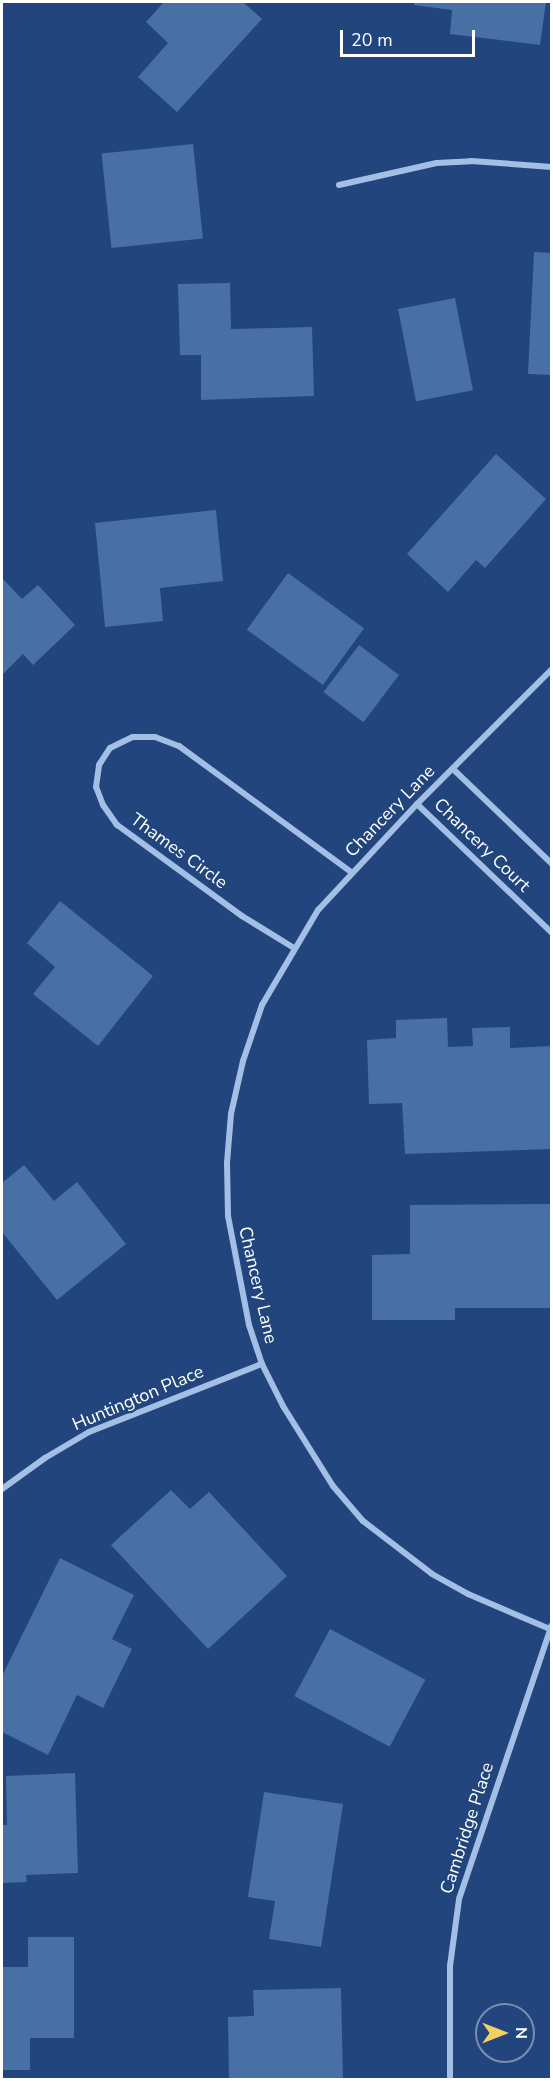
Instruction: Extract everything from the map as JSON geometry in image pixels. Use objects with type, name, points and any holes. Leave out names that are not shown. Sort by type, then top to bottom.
[{"type":"street","points":[[339,185],[437,163],[471,161],[552,167]]},
{"type":"street","name":"Chancery Lane","points":[[551,1628],[468,1594],[441,1579],[363,1521],[333,1486],[309,1449],[262,1364],[249,1325],[237,1273],[228,1216],[227,1163],[231,1114],[243,1061],[262,1005],[318,910],[351,872],[417,804],[552,669]]},
{"type":"street","name":"Thames Circle","points":[[294,948],[242,916],[117,825],[103,805],[96,787],[99,765],[110,748],[133,737],[155,737],[179,746],[351,872]]},
{"type":"street","name":"Chancery Court","points":[[453,769],[552,864]]},
{"type":"street","name":"Chancery Court","points":[[417,804],[552,933]]},
{"type":"street","name":"Huntington Place","points":[[3,1484],[89,1432],[262,1364]]},
{"type":"street","name":"Cambridge Place","points":[[450,2079],[450,1966],[459,1899],[551,1628]]},
{"type":"building","points":[[164,2],[243,2],[262,19],[177,112],[138,77],[168,43],[146,22]]},
{"type":"building","points":[[414,2],[546,2],[540,45],[450,34],[452,10],[414,5]]},
{"type":"building","points":[[193,144],[203,238],[111,248],[102,154]]},
{"type":"building","points":[[534,252],[552,253],[552,375],[528,374]]},
{"type":"building","points":[[230,283],[231,329],[312,327],[314,396],[201,400],[201,355],[180,355],[178,284]]},
{"type":"building","points":[[455,298],[473,390],[416,401],[398,309]]},
{"type":"building","points":[[496,454],[546,499],[485,568],[476,560],[448,592],[407,554]]},
{"type":"building","points":[[216,510],[223,581],[160,588],[163,621],[105,627],[95,523]]},
{"type":"building","points":[[288,573],[364,628],[323,685],[247,630]]},
{"type":"building","points":[[3,579],[22,599],[38,585],[75,625],[33,665],[23,654],[2,675]]},
{"type":"building","points":[[359,645],[399,675],[363,722],[323,692]]},
{"type":"building","points":[[60,901],[153,976],[98,1046],[33,994],[55,967],[27,943]]},
{"type":"building","points":[[447,1018],[448,1047],[473,1046],[472,1028],[510,1027],[510,1048],[552,1046],[552,1149],[405,1154],[402,1103],[369,1104],[367,1040],[396,1038],[396,1020]]},
{"type":"building","points":[[24,1165],[54,1201],[77,1182],[126,1244],[57,1300],[2,1232],[2,1183]]},
{"type":"building","points":[[552,1204],[552,1308],[455,1308],[455,1320],[372,1320],[372,1255],[410,1254],[410,1205]]},
{"type":"building","points":[[171,1490],[190,1509],[209,1492],[287,1576],[208,1649],[111,1545]]},
{"type":"building","points":[[60,1558],[134,1595],[112,1639],[132,1649],[103,1708],[77,1695],[48,1755],[2,1732],[2,1676]]},
{"type":"building","points":[[330,1629],[425,1680],[390,1747],[294,1696]]},
{"type":"building","points":[[75,1773],[78,1873],[26,1875],[27,1882],[2,1883],[2,1825],[7,1825],[6,1776]]},
{"type":"building","points":[[264,1792],[343,1804],[321,1947],[269,1939],[275,1901],[248,1897]]},
{"type":"building","points":[[28,1937],[74,1937],[74,2038],[30,2038],[30,2070],[2,2070],[2,1967],[28,1967]]},
{"type":"building","points":[[341,1988],[343,2079],[229,2080],[228,2017],[254,2016],[253,1990]]}]
